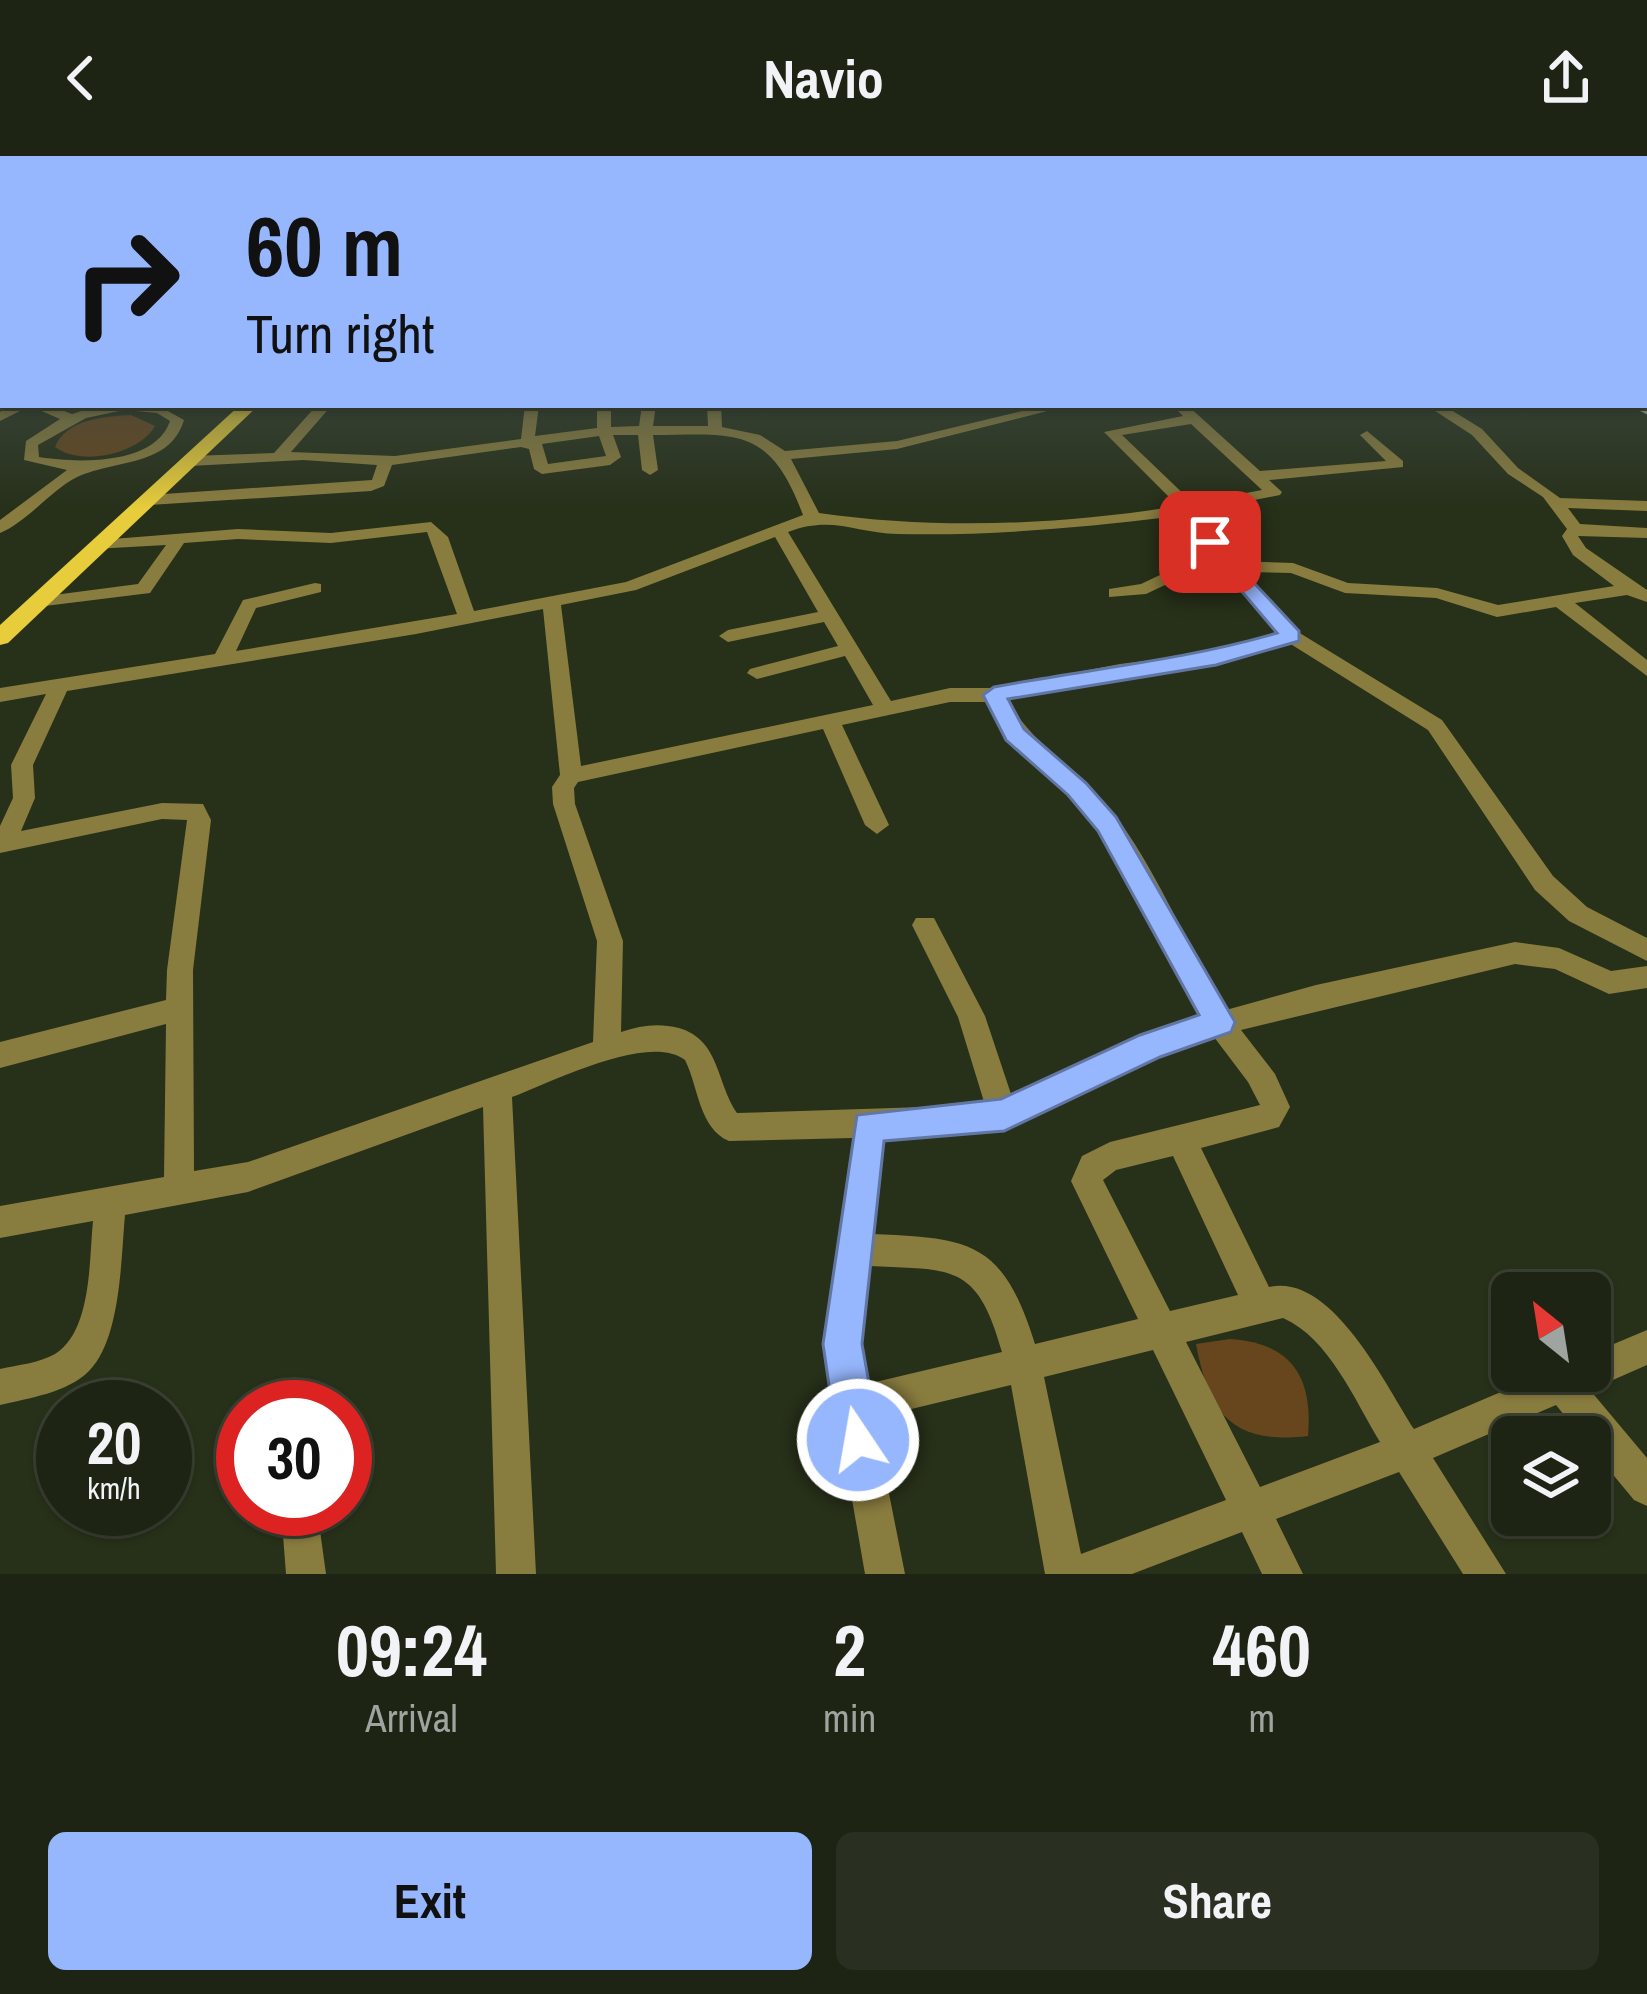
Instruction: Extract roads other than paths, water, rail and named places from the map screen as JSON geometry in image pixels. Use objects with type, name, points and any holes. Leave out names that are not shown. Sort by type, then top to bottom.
[{"type":"main road","points":[[0,638],[247,408]]},
{"type":"street","points":[[46,408],[72,418]]},
{"type":"street","points":[[129,408],[72,418],[40,435],[21,454],[43,466],[81,468],[134,457],[177,429],[170,413],[149,408]]},
{"type":"street","points":[[305,408],[299,420],[309,422]]},
{"type":"street","points":[[278,457],[322,408]]},
{"type":"street","points":[[532,408],[531,445],[542,470],[604,463],[614,457],[604,431],[604,408]]},
{"type":"street","points":[[649,408],[650,470]]},
{"type":"street","points":[[714,408],[716,430]]},
{"type":"street","points":[[785,454],[897,446],[1047,408]]},
{"type":"street","points":[[0,694],[630,586],[812,517],[894,529],[1059,525],[1182,511],[1273,494],[1182,408]]},
{"type":"street","points":[[1438,408],[1477,432],[1495,455],[1556,503],[1575,529]]},
{"type":"street","points":[[1193,419],[1111,432],[1291,636],[1436,725],[1544,884],[1578,914],[1647,950]]},
{"type":"street","points":[[134,457],[142,465],[278,457],[386,461],[531,445],[604,431],[716,430],[758,437],[785,454],[812,517]]},
{"type":"street","points":[[1257,476],[1398,464],[1366,435]]},
{"type":"street","points":[[149,500],[371,486],[379,483],[386,461]]},
{"type":"street","points":[[0,528],[81,468]]},
{"type":"street","points":[[1556,503],[1647,506]]},
{"type":"street","points":[[100,545],[260,533],[331,538],[431,527],[440,537],[467,617]]},
{"type":"street","points":[[1575,529],[1647,533]]},
{"type":"street","points":[[1575,529],[1570,536],[1579,551],[1647,597]]},
{"type":"street","points":[[780,532],[885,708]]},
{"type":"street","points":[[38,602],[144,589],[179,539]]},
{"type":"street","points":[[1115,593],[1146,589],[1160,580],[1233,569],[1293,568],[1346,588],[1437,593],[1497,610],[1629,589]]},
{"type":"street","points":[[224,656],[249,604],[315,588]]},
{"type":"street","points":[[1559,600],[1647,670]]},
{"type":"street","points":[[551,602],[571,776]]},
{"type":"street","points":[[728,636],[830,615]]},
{"type":"street","points":[[607,1046],[610,941],[564,804],[563,787],[571,776],[970,691],[994,695],[1120,670],[1216,658],[1291,636]]},
{"type":"street","points":[[757,673],[850,649]]},
{"type":"street","points":[[1,843],[26,806],[30,792],[22,765],[61,683]]},
{"type":"street","points":[[994,695],[1014,734],[1077,789],[1107,824],[1220,1022],[1269,1088],[1275,1107],[1269,1118],[1183,1143],[1110,1157],[1093,1167],[1087,1181],[1283,1574]]},
{"type":"street","points":[[829,720],[877,825]]},
{"type":"street","points":[[1,843],[195,810],[200,820],[179,1009],[179,1189]]},
{"type":"street","points":[[925,925],[971,1016],[1004,1115]]},
{"type":"street","points":[[0,1222],[308,1159],[607,1046],[668,1035],[692,1045],[708,1068],[715,1110],[729,1127],[868,1126],[1004,1115],[1151,1046],[1220,1022],[1515,953],[1559,959],[1617,985],[1647,976]]},
{"type":"street","points":[[0,1055],[179,1009]]},
{"type":"street","points":[[497,1091],[516,1574]]},
{"type":"street","points":[[868,1126],[842,1344],[850,1406],[886,1574]]},
{"type":"street","points":[[1183,1143],[1261,1307]]},
{"type":"street","points":[[0,1387],[43,1377],[82,1355],[92,1335],[111,1201]]},
{"type":"street","points":[[854,1249],[954,1259],[982,1271],[1002,1295],[1023,1365],[1065,1574]]},
{"type":"street","points":[[850,1406],[1283,1301],[1309,1312],[1332,1334],[1486,1574]]},
{"type":"street","points":[[1611,1363],[1647,1347]]},
{"type":"street","points":[[1080,1574],[1407,1451],[1543,1392]]},
{"type":"street","points":[[1569,1392],[1647,1487]]},
{"type":"street","points":[[302,1536],[306,1574]]},
{"type":"railway","points":[[1639,408],[1647,412]]}]
